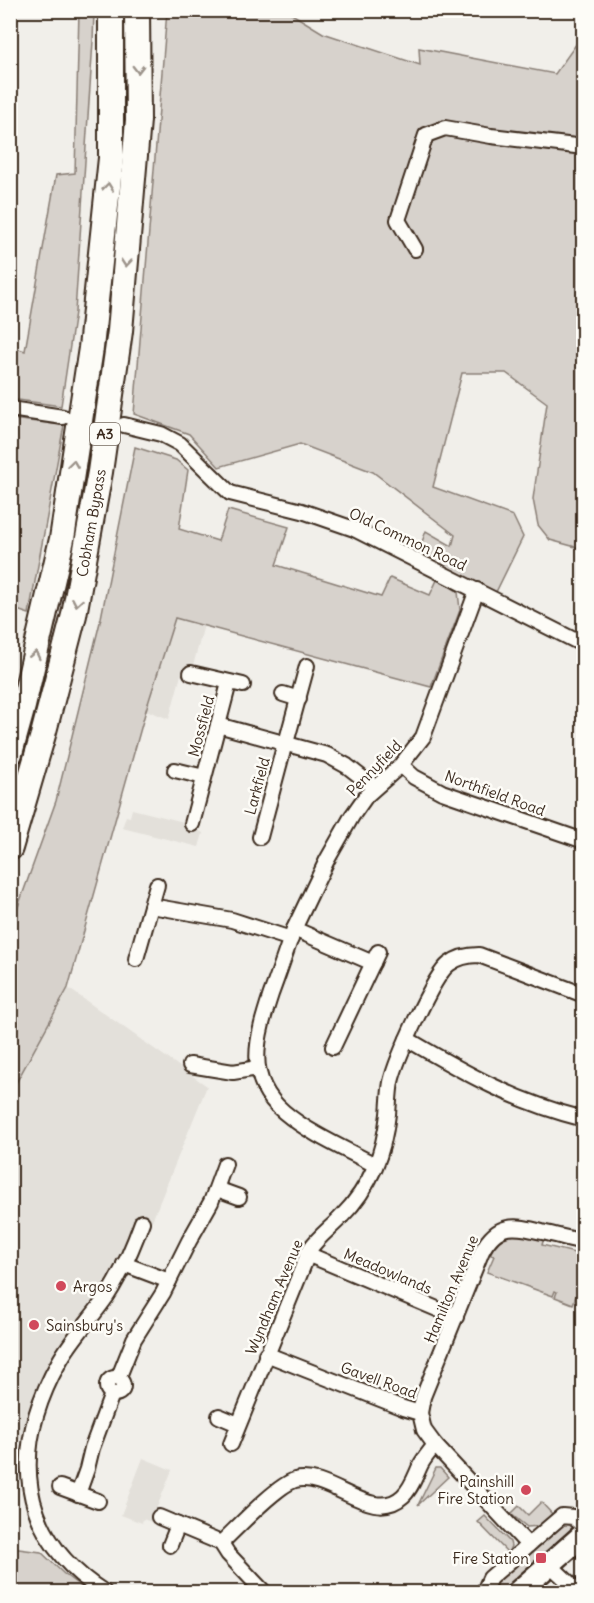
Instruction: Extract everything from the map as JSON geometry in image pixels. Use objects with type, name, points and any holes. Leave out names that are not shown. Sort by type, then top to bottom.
[{"type":"highway","name":"Cobham Bypass","points":[[10,753],[62,539],[91,348],[111,158],[111,10]]},
{"type":"highway","name":"Cobham Bypass","points":[[10,848],[44,735],[74,615],[100,472],[120,331],[137,132],[137,10]]},
{"type":"main road","points":[[518,1593],[584,1534]]},
{"type":"street","points":[[415,249],[398,220],[426,135],[445,128],[584,147]]},
{"type":"street","points":[[10,410],[63,417]]},
{"type":"street","name":"Old Common Road","points":[[124,425],[149,430],[171,439],[188,450],[230,493],[302,511],[354,529],[584,645]]},
{"type":"street","name":"Pennyfield","points":[[258,1068],[258,1038],[292,934],[342,831],[374,787],[401,765],[416,748],[428,726],[477,590]]},
{"type":"street","name":"Larkfield","points":[[260,837],[307,666]]},
{"type":"street","name":"Mossfield","points":[[191,673],[236,684],[218,725],[192,824]]},
{"type":"street","points":[[284,694],[299,699]]},
{"type":"street","name":"Larkfield","points":[[218,725],[317,751],[338,760],[374,787]]},
{"type":"street","name":"Northfield Road","points":[[401,765],[414,777],[442,792],[584,841]]},
{"type":"street","name":"Mossfield","points":[[175,770],[204,777]]},
{"type":"street","points":[[136,959],[157,885]]},
{"type":"street","points":[[151,906],[232,920],[376,958],[333,1047]]},
{"type":"street","name":"Wyndham Avenue","points":[[231,1444],[307,1254],[357,1198],[375,1165],[385,1131],[390,1085],[407,1039],[440,973],[448,964],[466,956],[485,957],[584,995]]},
{"type":"street","points":[[407,1039],[489,1086],[532,1103],[584,1119]]},
{"type":"street","points":[[190,1065],[233,1072],[258,1068],[266,1089],[285,1113],[375,1165]]},
{"type":"street","points":[[78,1494],[112,1394],[108,1390],[110,1380],[118,1379],[134,1339],[170,1281],[217,1189],[225,1164]]},
{"type":"street","points":[[217,1189],[239,1197]]},
{"type":"street","points":[[104,1593],[65,1561],[43,1529],[31,1492],[28,1448],[40,1402],[58,1363],[108,1294],[142,1222]]},
{"type":"street","name":"Hamilton Avenue","points":[[420,1413],[423,1397],[482,1251],[490,1238],[501,1230],[522,1227],[584,1242]]},
{"type":"street","name":"Meadowlands","points":[[307,1254],[456,1317]]},
{"type":"street","points":[[124,1264],[170,1281]]},
{"type":"street","name":"Gavell Road","points":[[266,1354],[420,1413],[424,1430],[435,1445],[528,1545]]},
{"type":"street","points":[[219,1416],[238,1424]]},
{"type":"street","points":[[221,1543],[277,1491],[292,1481],[313,1480],[379,1505],[397,1501],[407,1492],[424,1459],[435,1445]]},
{"type":"street","points":[[60,1487],[98,1501]]},
{"type":"street","points":[[486,1593],[490,1578],[562,1516],[573,1517],[584,1526]]},
{"type":"street","points":[[159,1517],[221,1543],[228,1554],[264,1593]]},
{"type":"street","points":[[170,1545],[178,1525]]},
{"type":"street","points":[[549,1564],[579,1593]]},
{"type":"shaded area","points":[[79,11],[94,11],[93,41],[75,312],[61,406],[11,399],[10,346],[25,351],[56,175],[75,173]]},
{"type":"shaded area","points":[[167,11],[287,11],[323,33],[420,65],[419,48],[555,74],[577,43],[583,11],[583,549],[550,540],[538,525],[533,499],[547,403],[506,373],[462,373],[433,487],[513,516],[523,537],[496,592],[417,555],[426,531],[452,546],[455,535],[373,472],[300,444],[219,467],[189,434],[134,414]]},
{"type":"shaded area","points":[[11,419],[64,425],[29,614],[11,608]]},
{"type":"shaded area","points":[[135,447],[176,460],[188,470],[179,529],[218,541],[228,510],[289,527],[276,565],[381,597],[390,578],[430,595],[438,578],[458,592],[460,610],[431,687],[175,618],[146,710],[68,988],[11,1092],[10,929],[56,801],[101,618]]},
{"type":"shaded area","points":[[175,618],[204,625],[190,677],[181,675],[169,719],[146,710]]},
{"type":"shaded area","points":[[132,809],[196,825],[203,833],[199,847],[122,828],[126,816],[130,817]]},
{"type":"shaded area","points":[[68,988],[207,1086],[152,1221],[137,1215],[116,1263],[86,1313],[52,1357],[30,1407],[21,1438],[11,1446],[11,1092]]},
{"type":"shaded area","points":[[508,1232],[544,1238],[542,1245],[583,1255],[583,1277],[573,1304],[555,1297],[557,1292],[555,1291],[553,1296],[487,1272],[494,1256],[486,1253],[490,1246]]},
{"type":"shaded area","points":[[143,1458],[172,1470],[151,1522],[143,1519],[142,1523],[121,1515]]},
{"type":"shaded area","points":[[436,1468],[440,1468],[448,1477],[418,1505]]},
{"type":"shaded area","points":[[541,1502],[553,1515],[540,1526],[527,1527],[511,1514],[519,1506],[528,1515]]},
{"type":"shaded area","points":[[485,1516],[510,1542],[508,1553],[478,1522]]},
{"type":"shaded area","points":[[566,1520],[574,1526],[503,1592],[489,1592],[490,1585]]},
{"type":"shaded area","points":[[11,1548],[41,1552],[64,1574],[88,1592],[11,1592]]},
{"type":"place","name":"Argos","points":[[61,1286]]},
{"type":"place","name":"Sainsbury's","points":[[34,1325]]},
{"type":"place","name":"Painshill Fire Station","points":[[526,1490]]},
{"type":"place","name":"Fire Station","points":[[541,1558]]}]
